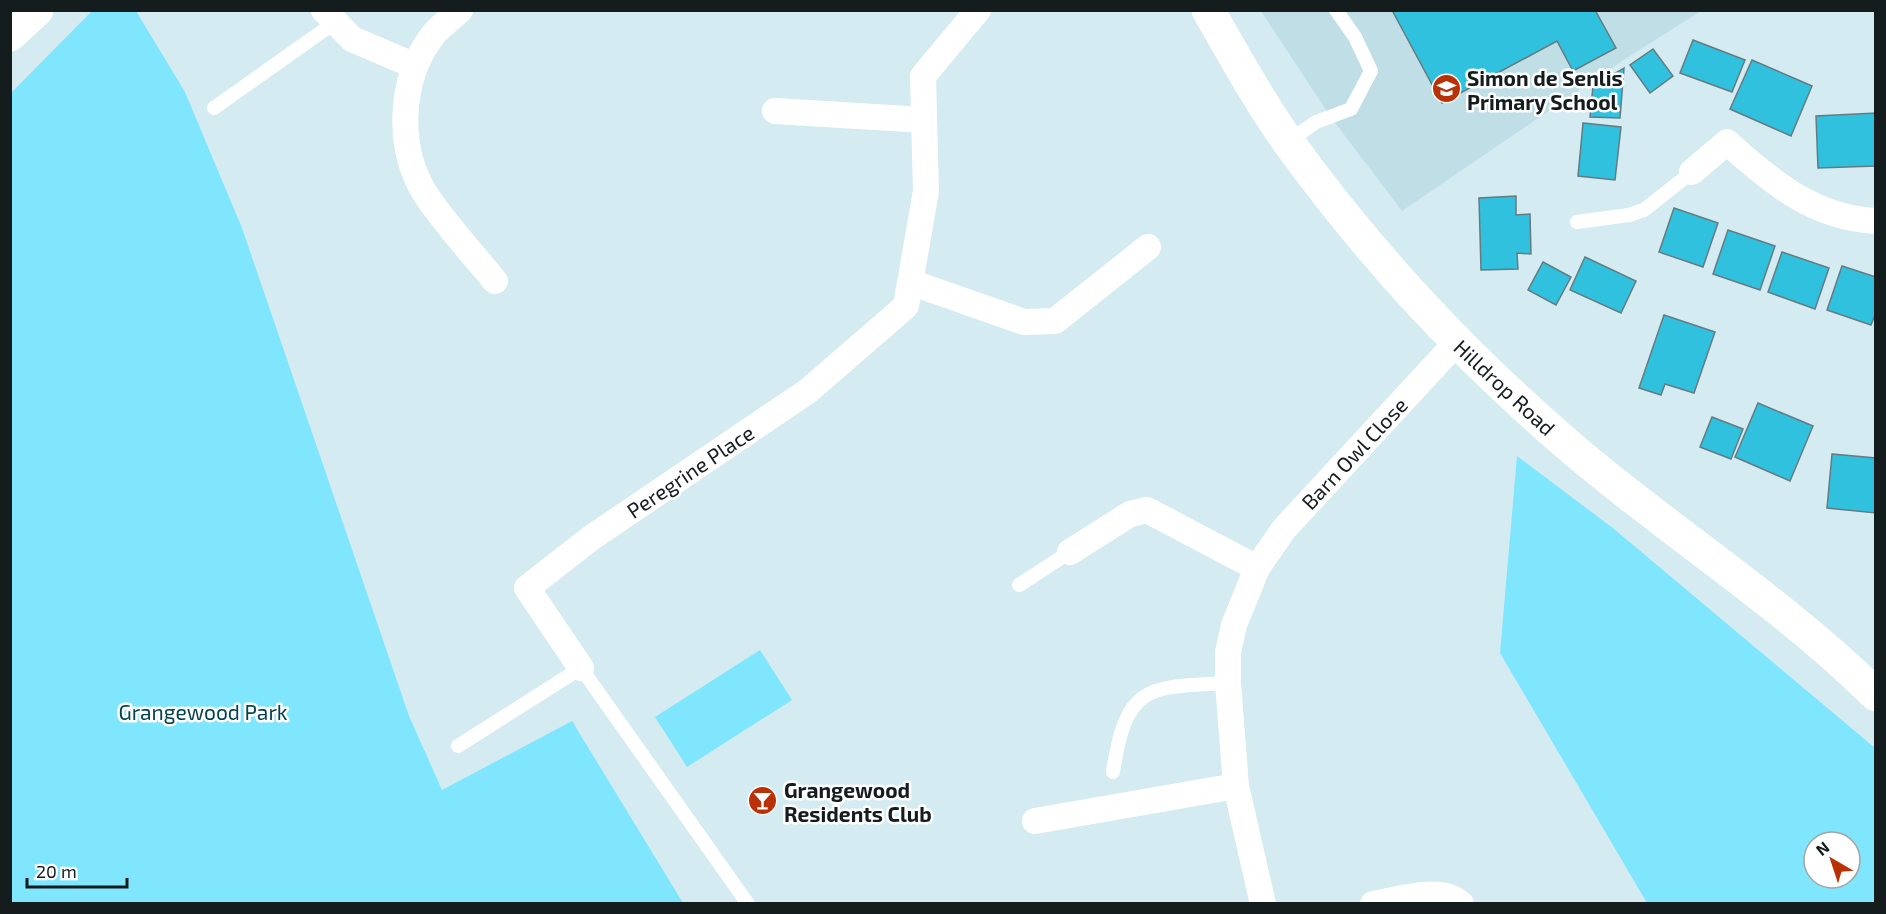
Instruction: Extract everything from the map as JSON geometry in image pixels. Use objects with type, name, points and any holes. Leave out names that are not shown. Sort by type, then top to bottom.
[{"type":"street","points":[[10,35],[37,10]]},
{"type":"street","points":[[460,10],[434,34],[415,66],[406,107],[405,135],[414,170],[426,194],[495,281]]},
{"type":"street","name":"Peregrine Place","points":[[581,668],[527,588],[591,538],[808,391],[906,306],[926,191],[923,76],[978,10]]},
{"type":"street","name":"Hilldrop Road","points":[[1208,10],[1288,142],[1385,266],[1456,343],[1574,450],[1768,601],[1875,695]]},
{"type":"street","points":[[329,17],[352,39],[415,66]]},
{"type":"street","points":[[775,111],[924,120]]},
{"type":"street","points":[[1692,172],[1727,142],[1759,171],[1809,204],[1849,219],[1875,221]]},
{"type":"street","points":[[910,282],[1024,322],[1054,321],[1148,248]]},
{"type":"street","name":"Barn Owl Close","points":[[1263,903],[1236,786],[1228,683],[1228,652],[1234,625],[1257,568],[1284,529],[1456,343]]},
{"type":"street","points":[[1070,552],[1130,514],[1147,510],[1257,568]]},
{"type":"street","points":[[1035,820],[1236,786]]},
{"type":"street","points":[[1373,903],[1434,894],[1461,903]]},
{"type":"lane","points":[[1288,142],[1316,122],[1351,109],[1371,71],[1354,37],[1336,10]]},
{"type":"lane","points":[[214,108],[329,17]]},
{"type":"lane","points":[[1577,222],[1629,215],[1644,210],[1692,172]]},
{"type":"lane","points":[[1018,585],[1070,552]]},
{"type":"lane","points":[[459,746],[581,668],[748,903]]},
{"type":"lane","points":[[1113,772],[1118,738],[1127,716],[1144,695],[1166,687],[1228,683]]},
{"type":"shaded area","name":"Simon de Senlis Primary School","points":[[1261,11],[1701,11],[1622,61],[1402,211],[1330,116]]},
{"type":"green space","name":"Grangewood Park","points":[[92,11],[136,11],[185,92],[242,228],[409,716],[442,790],[572,721],[683,903],[11,903],[11,93]]},
{"type":"green space","points":[[1517,456],[1614,529],[1875,748],[1875,903],[1647,903],[1500,653]]},
{"type":"green space","points":[[760,650],[792,700],[687,767],[655,717]]},
{"type":"building","name":"Simon de Senlis Primary School","points":[[1396,10],[1595,10],[1616,48],[1573,71],[1557,41],[1442,103],[1393,12]]},
{"type":"building","points":[[1693,40],[1745,60],[1732,92],[1680,73]]},
{"type":"building","points":[[1653,49],[1673,76],[1650,93],[1630,65]]},
{"type":"building","points":[[1752,60],[1812,86],[1791,136],[1730,109]]},
{"type":"building","points":[[1624,68],[1620,118],[1590,117],[1593,86]]},
{"type":"building","points":[[1876,113],[1876,166],[1818,168],[1816,116]]},
{"type":"building","points":[[1583,123],[1621,127],[1615,180],[1578,176]]},
{"type":"building","points":[[1516,196],[1516,215],[1530,214],[1531,254],[1517,253],[1518,269],[1481,270],[1479,198]]},
{"type":"building","points":[[1674,208],[1718,223],[1703,267],[1659,252]]},
{"type":"building","points":[[1728,230],[1775,246],[1760,290],[1713,274]]},
{"type":"building","points":[[1782,252],[1829,268],[1815,309],[1768,292]]},
{"type":"building","points":[[1585,257],[1636,281],[1621,313],[1570,290]]},
{"type":"building","points":[[1543,262],[1571,277],[1556,305],[1528,290]]},
{"type":"building","points":[[1842,266],[1876,277],[1876,312],[1871,325],[1827,310]]},
{"type":"building","points":[[1664,315],[1715,332],[1694,393],[1665,384],[1661,395],[1639,388]]},
{"type":"building","points":[[1758,403],[1813,426],[1790,481],[1735,457]]},
{"type":"building","points":[[1712,417],[1743,429],[1731,459],[1700,447]]},
{"type":"building","points":[[1832,454],[1876,458],[1876,513],[1827,508]]},
{"type":"place","name":"Simon de Senlis Primary School","points":[[1446,89]]},
{"type":"place","name":"Grangewood Residents Club","points":[[763,801]]}]
